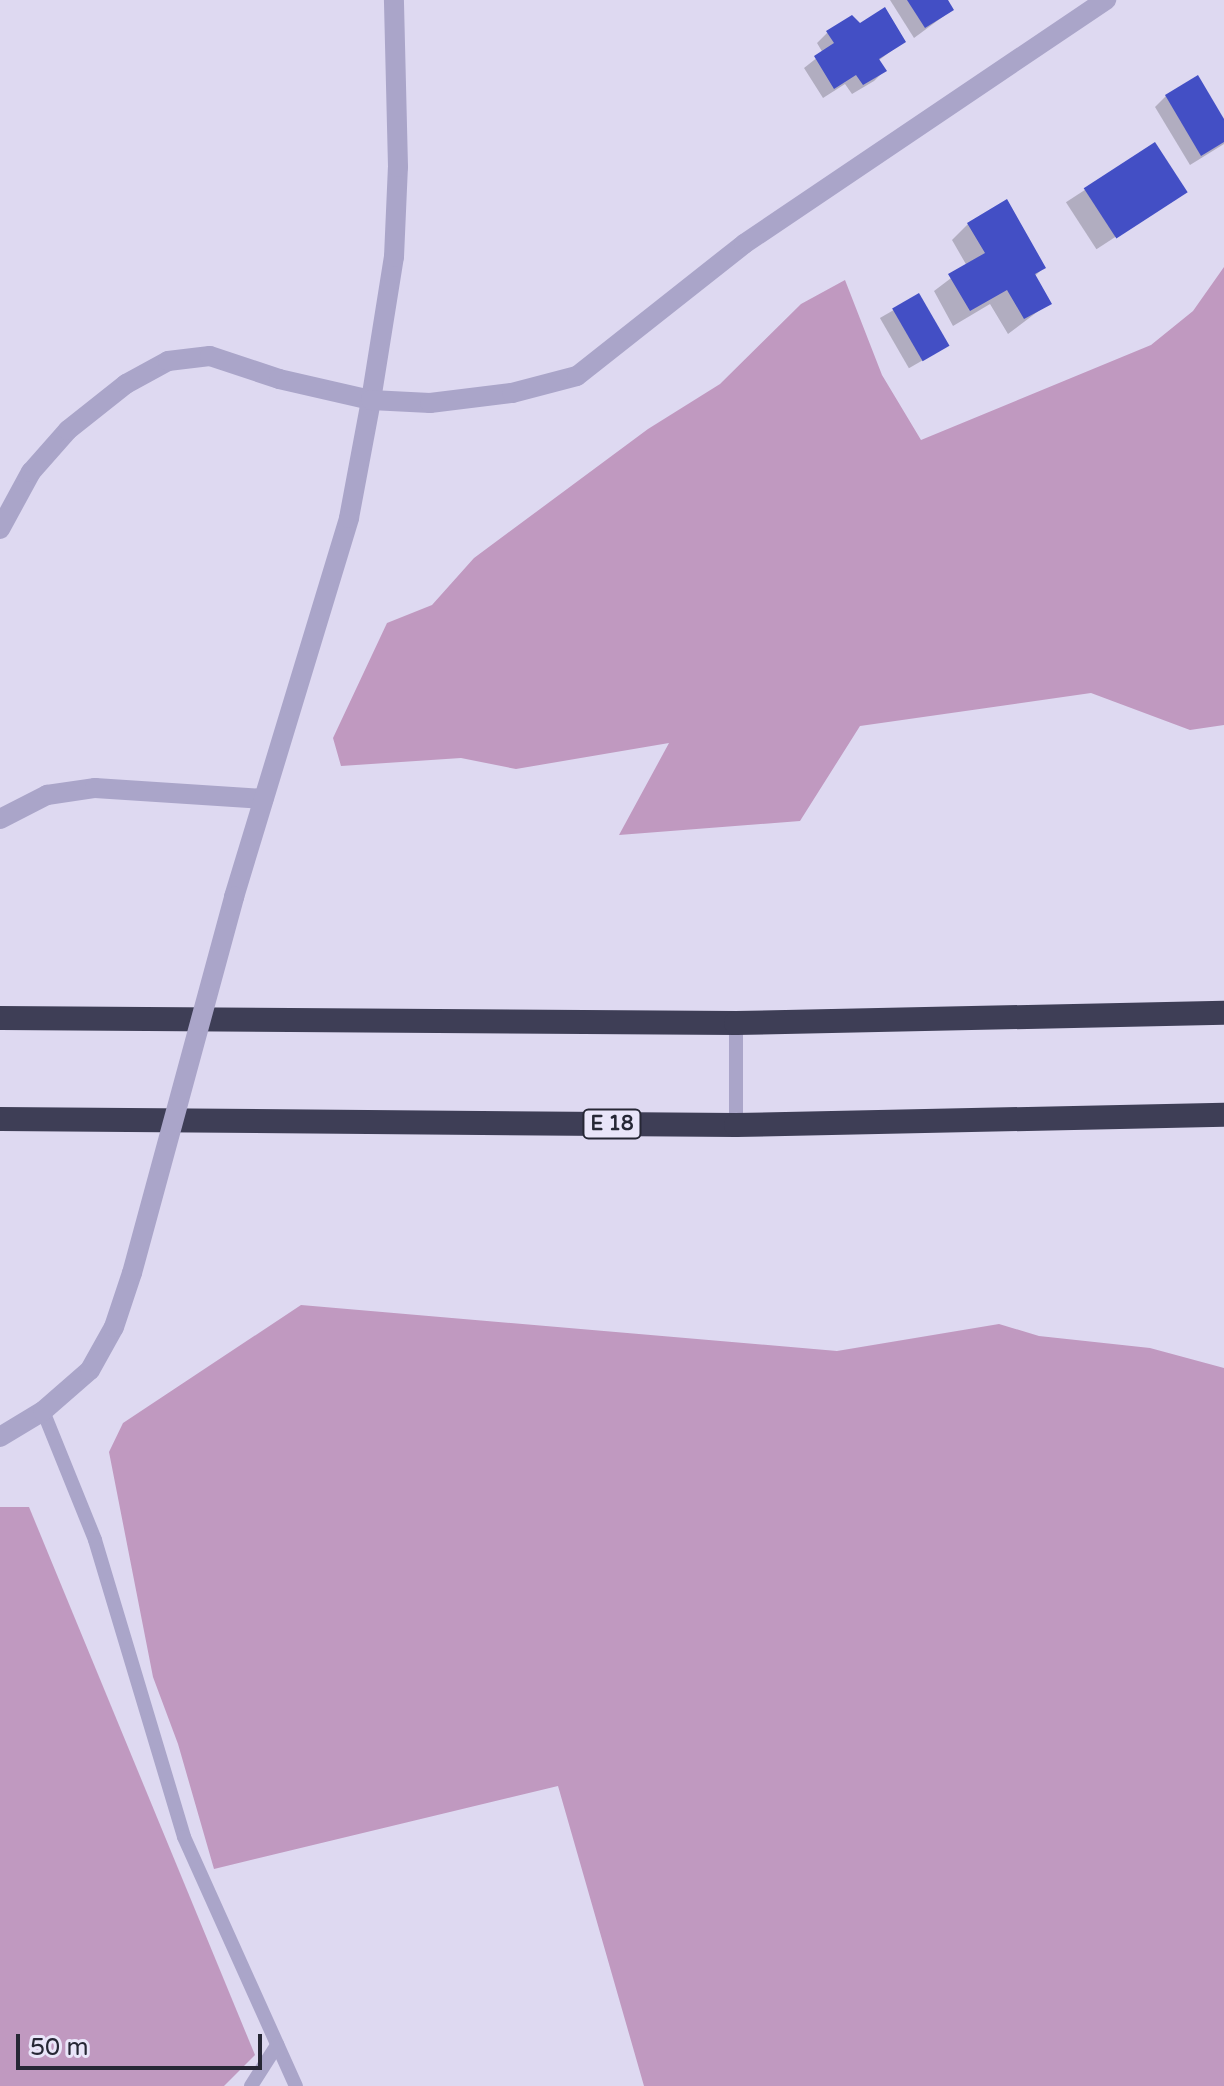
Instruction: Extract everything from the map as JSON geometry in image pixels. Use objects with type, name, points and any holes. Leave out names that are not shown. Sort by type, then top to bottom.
[{"type":"highway","points":[[0,1018],[736,1023],[1224,1013]]},
{"type":"highway","name":"E 18","points":[[0,1119],[736,1125],[1224,1115]]},
{"type":"street","points":[[0,1437],[43,1411],[90,1370],[114,1327],[132,1273],[234,897],[349,518],[394,257],[398,167],[394,0]]},
{"type":"street","points":[[0,529],[31,472],[68,430],[126,384],[168,361],[210,356],[279,379],[371,400],[430,403],[471,398],[577,376],[744,244],[1106,0]]},
{"type":"street","points":[[0,819],[47,795],[95,788],[264,799]]},
{"type":"lane","points":[[736,1023],[736,1125]]},
{"type":"lane","points":[[43,1411],[95,1540],[184,1837],[296,2086]]},
{"type":"lane","points":[[251,2086],[277,2045]]},
{"type":"shaded area","points":[[1224,267],[1224,725],[1190,730],[1091,693],[860,726],[800,821],[619,835],[669,743],[516,769],[461,758],[341,766],[333,738],[387,623],[432,605],[474,558],[648,429],[720,384],[801,304],[845,280],[882,375],[921,440],[1151,345],[1193,311]]},
{"type":"shaded area","points":[[301,1305],[837,1351],[999,1324],[1039,1336],[1150,1348],[1224,1368],[1224,2086],[644,2086],[558,1786],[214,1869],[178,1744],[153,1677],[109,1452],[123,1423]]},
{"type":"shaded area","points":[[0,1507],[29,1507],[255,2055],[224,2086],[0,2086]]},
{"type":"building","points":[[907,0],[948,0],[954,10],[925,28]]},
{"type":"building","points":[[885,7],[906,42],[879,59],[887,71],[863,85],[856,75],[834,89],[814,56],[834,43],[826,31],[852,15],[860,23]]},
{"type":"building","points":[[1198,75],[1224,119],[1224,142],[1201,156],[1165,95]]},
{"type":"building","points":[[1155,142],[1188,192],[1116,239],[1084,188]]},
{"type":"building","points":[[1007,199],[1046,268],[1035,274],[1052,304],[1024,319],[1007,290],[970,311],[948,274],[985,253],[967,223]]},
{"type":"building","points":[[919,293],[950,346],[923,361],[892,308]]}]
